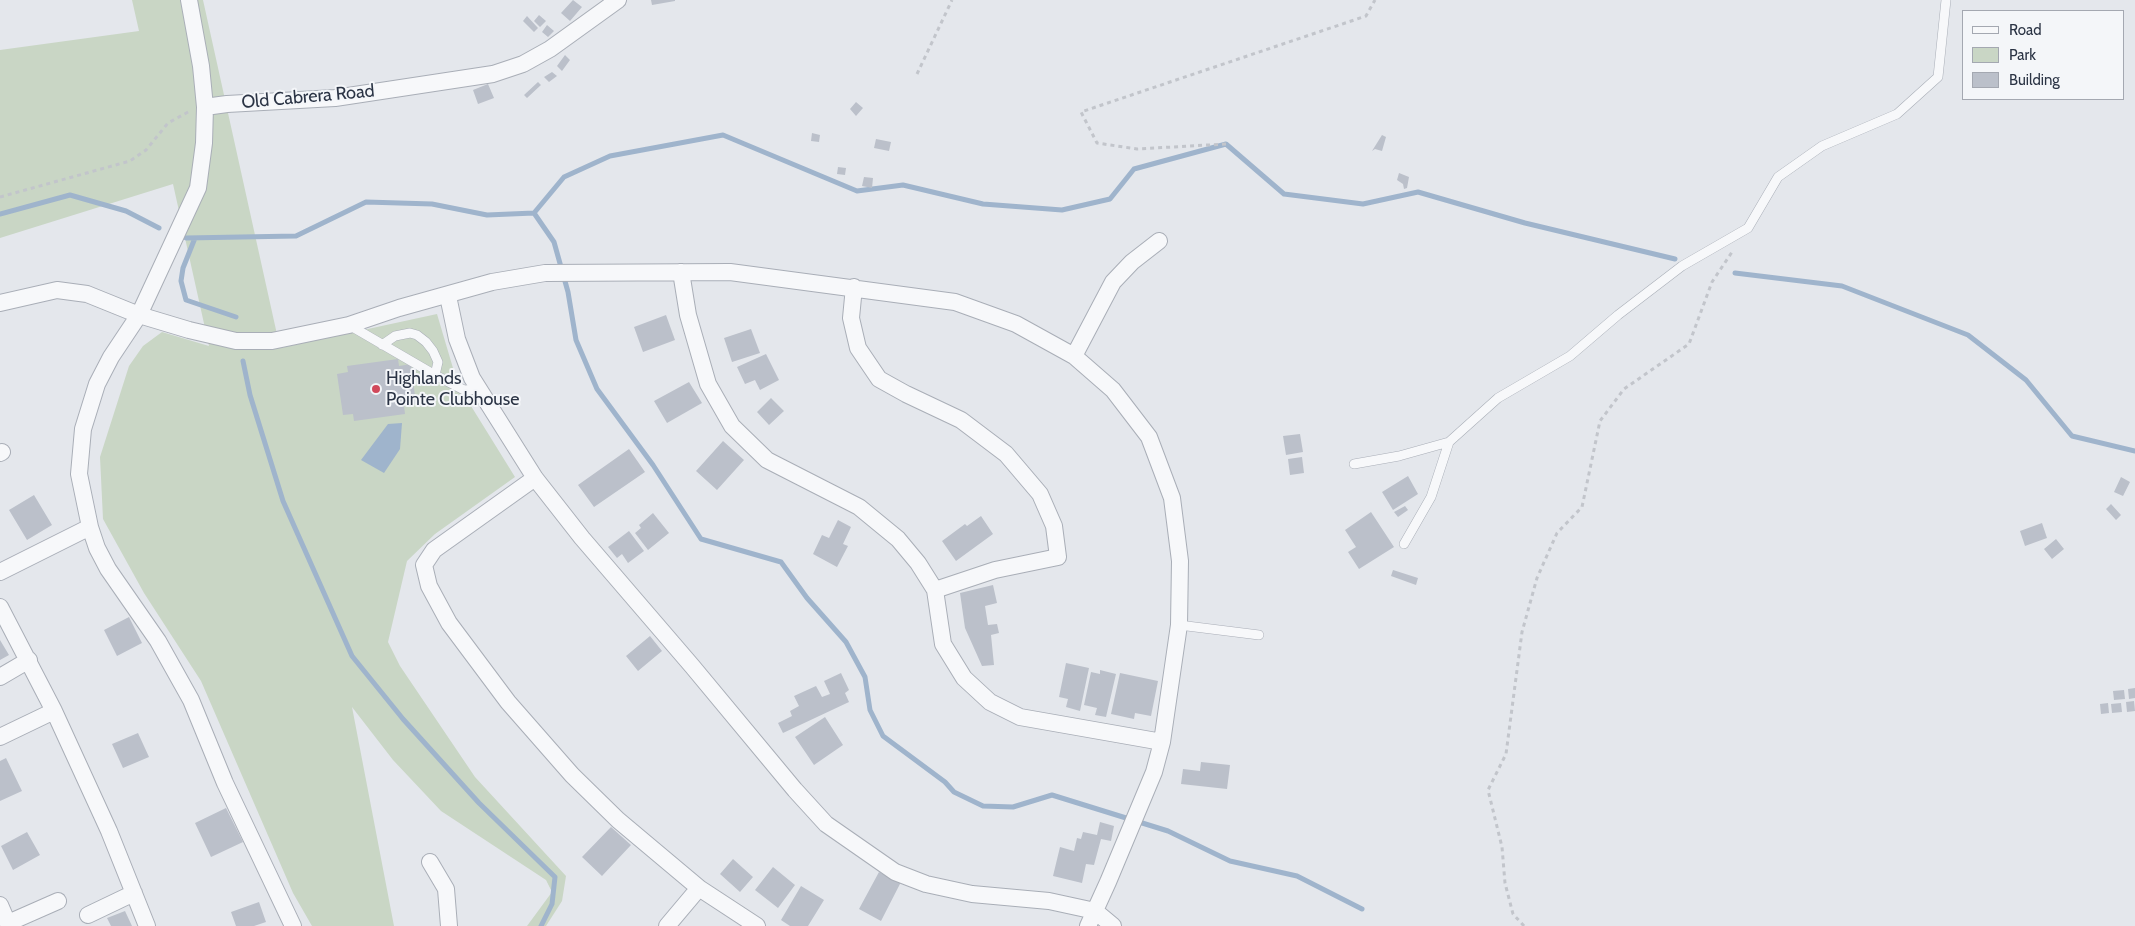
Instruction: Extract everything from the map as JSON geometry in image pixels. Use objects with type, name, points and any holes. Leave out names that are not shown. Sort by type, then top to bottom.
[{"type":"street","points":[[189,0],[201,66],[205,107],[204,143],[198,188],[139,315],[111,357],[97,384],[83,429],[79,474],[90,527],[97,548],[108,569],[158,641],[191,700],[225,783],[294,926]]},
{"type":"street","name":"Old Cabrera Road","points":[[205,107],[334,98],[493,74],[523,64],[550,49],[618,0]]},
{"type":"street","points":[[1074,356],[1113,282],[1132,262],[1159,241]]},
{"type":"street","points":[[681,272],[688,316],[708,384],[732,426],[767,460],[859,507],[898,539],[918,563],[935,590],[942,644],[964,678],[990,702],[1020,717],[1162,742]]},
{"type":"street","points":[[0,304],[38,293],[57,290],[87,294],[139,315],[236,341],[272,341],[349,325],[399,308],[448,296],[492,282],[545,273],[730,272],[854,287],[955,302],[1016,324],[1074,356],[1113,390],[1149,436],[1172,498],[1180,561],[1179,625],[1162,742],[1154,772],[1091,919]]},
{"type":"street","points":[[854,287],[851,318],[858,348],[879,379],[962,420],[1006,454],[1040,494],[1054,526],[1058,557],[995,570],[935,590]]},
{"type":"street","points":[[448,296],[457,339],[472,378],[535,478],[582,538],[795,790],[826,824],[895,872],[926,884],[972,894],[1049,901],[1112,926]]},
{"type":"street","points":[[535,478],[434,550],[424,565],[429,586],[449,623],[508,702],[550,752],[618,820],[699,888],[757,926]]},
{"type":"street","points":[[0,572],[90,527]]},
{"type":"street","points":[[0,607],[54,711],[109,831],[148,926]]},
{"type":"street","points":[[0,677],[29,660]]},
{"type":"street","points":[[0,737],[54,711]]},
{"type":"street","points":[[430,862],[446,889],[449,926]]},
{"type":"street","points":[[667,926],[699,888]]},
{"type":"street","points":[[88,915],[134,893]]},
{"type":"street","points":[[0,905],[9,924],[58,902]]},
{"type":"lane","points":[[1354,464],[1399,456],[1449,442],[1498,398],[1570,356],[1682,266],[1748,228],[1778,178],[1822,146],[1897,114],[1938,76],[1946,0]]},
{"type":"lane","points":[[349,325],[435,376],[464,390],[479,389]]},
{"type":"lane","points":[[382,345],[394,336],[410,333],[417,335],[426,342],[438,362],[435,376]]},
{"type":"lane","points":[[1404,544],[1431,497],[1449,442]]},
{"type":"lane","points":[[1179,625],[1259,635]]},
{"type":"path","points":[[917,74],[952,0]]},
{"type":"path","points":[[1226,144],[1137,149],[1097,143],[1081,112],[1366,16],[1375,0]]},
{"type":"path","points":[[0,197],[130,161],[146,150],[168,123],[194,109],[205,107]]},
{"type":"path","points":[[1524,926],[1514,914],[1505,883],[1502,847],[1488,790],[1506,754],[1522,632],[1537,578],[1557,533],[1582,507],[1600,421],[1624,389],[1689,344],[1712,282],[1748,228]]},
{"type":"green space","points":[[132,0],[203,0],[280,348],[437,314],[458,385],[515,477],[435,534],[407,561],[388,642],[400,666],[475,777],[566,876],[562,901],[546,926],[527,926],[552,892],[546,880],[441,811],[393,760],[352,707],[394,926],[312,926],[293,893],[201,681],[144,593],[103,519],[100,457],[129,366],[143,346],[162,332],[209,346],[173,184],[0,238],[0,50],[139,31]]},
{"type":"water","points":[[402,423],[400,449],[384,473],[361,460],[388,424]]},
{"type":"building","points":[[573,0],[582,7],[570,21],[561,13]]},
{"type":"building","points":[[651,0],[675,0],[675,1],[652,5]]},
{"type":"building","points":[[539,15],[546,21],[540,27],[534,21]]},
{"type":"building","points":[[527,16],[538,28],[534,32],[523,21]]},
{"type":"building","points":[[547,25],[554,31],[548,37],[542,32]]},
{"type":"building","points":[[565,55],[570,60],[562,71],[557,66]]},
{"type":"building","points":[[552,72],[557,76],[549,82],[544,77]]},
{"type":"building","points":[[538,82],[541,85],[527,98],[524,95]]},
{"type":"building","points":[[488,84],[494,98],[478,104],[473,90]]},
{"type":"building","points":[[856,102],[863,108],[856,116],[850,109]]},
{"type":"building","points":[[812,133],[820,135],[819,142],[811,141]]},
{"type":"building","points":[[1382,135],[1386,137],[1382,151],[1375,149],[1372,151]]},
{"type":"building","points":[[876,139],[891,142],[889,151],[874,148]]},
{"type":"building","points":[[838,167],[846,168],[845,175],[837,174]]},
{"type":"building","points":[[1399,173],[1409,177],[1407,188],[1404,189],[1403,184],[1397,180]]},
{"type":"building","points":[[864,177],[873,178],[872,188],[862,186]]},
{"type":"building","points":[[666,315],[675,340],[643,352],[634,327]]},
{"type":"building","points":[[751,329],[760,353],[732,362],[724,338]]},
{"type":"building","points":[[766,354],[779,380],[760,390],[755,380],[745,384],[737,367]]},
{"type":"building","name":"Highlands Pointe Clubhouse","points":[[398,359],[399,366],[411,364],[416,404],[404,406],[405,414],[354,421],[353,414],[343,415],[337,374],[348,372],[347,366]]},
{"type":"building","points":[[689,382],[702,403],[667,423],[654,401]]},
{"type":"building","points":[[771,398],[784,411],[769,425],[757,412]]},
{"type":"building","points":[[1300,434],[1303,452],[1286,455],[1283,436]]},
{"type":"building","points":[[723,441],[744,460],[717,490],[696,471]]},
{"type":"building","points":[[629,449],[645,472],[594,507],[578,485]]},
{"type":"building","points":[[1302,457],[1304,473],[1290,475],[1288,459]]},
{"type":"building","points":[[1408,476],[1418,494],[1393,510],[1382,492]]},
{"type":"building","points":[[2121,477],[2130,482],[2123,496],[2114,492]]},
{"type":"building","points":[[34,495],[52,525],[27,540],[9,510]]},
{"type":"building","points":[[2111,504],[2121,515],[2116,520],[2106,509]]},
{"type":"building","points":[[1405,506],[1408,510],[1398,517],[1394,512]]},
{"type":"building","points":[[1371,512],[1394,547],[1359,569],[1348,552],[1356,547],[1345,530]]},
{"type":"building","points":[[653,513],[669,533],[648,550],[635,533],[641,528],[639,525]]},
{"type":"building","points":[[981,516],[993,534],[956,561],[942,541],[965,524],[967,526]]},
{"type":"building","points":[[838,520],[851,527],[843,544],[848,546],[837,567],[813,554],[822,535],[829,538]]},
{"type":"building","points":[[2042,523],[2047,538],[2025,546],[2020,531]]},
{"type":"building","points":[[629,531],[644,551],[628,563],[622,554],[617,558],[608,547]]},
{"type":"building","points":[[2056,539],[2064,549],[2052,559],[2044,549]]},
{"type":"building","points":[[1393,570],[1418,578],[1416,585],[1391,576]]},
{"type":"building","points":[[993,585],[997,603],[985,606],[988,625],[997,624],[999,633],[991,635],[994,665],[982,666],[965,628],[960,593]]},
{"type":"building","points":[[129,617],[142,643],[117,656],[104,630]]},
{"type":"building","points":[[650,636],[662,651],[638,671],[626,656]]},
{"type":"building","points":[[0,640],[9,655],[0,660]]},
{"type":"building","points":[[1066,663],[1089,668],[1080,711],[1066,707],[1068,699],[1059,697]]},
{"type":"building","points":[[1100,670],[1116,674],[1106,717],[1095,715],[1097,708],[1084,705],[1091,672],[1100,674]]},
{"type":"building","points":[[841,673],[849,690],[845,693],[849,702],[783,733],[778,723],[792,716],[790,711],[799,706],[794,696],[816,686],[822,697],[830,694],[824,681]]},
{"type":"building","points":[[1120,673],[1158,681],[1151,716],[1135,713],[1134,719],[1111,714]]},
{"type":"building","points":[[2135,688],[2135,698],[2129,699],[2128,689]]},
{"type":"building","points":[[2124,690],[2125,699],[2114,700],[2113,691]]},
{"type":"building","points":[[2134,701],[2135,711],[2127,712],[2126,702]]},
{"type":"building","points":[[2108,703],[2109,713],[2101,714],[2100,704]]},
{"type":"building","points":[[2121,703],[2122,712],[2112,713],[2111,704]]},
{"type":"building","points":[[825,717],[843,745],[814,765],[795,737]]},
{"type":"building","points":[[138,733],[149,757],[123,768],[112,744]]},
{"type":"building","points":[[6,758],[22,791],[0,801],[0,761]]},
{"type":"building","points":[[1201,762],[1230,765],[1227,789],[1181,784],[1183,769],[1200,771]]},
{"type":"building","points":[[226,808],[243,842],[211,857],[195,823]]},
{"type":"building","points":[[1100,822],[1114,826],[1111,841],[1101,839],[1094,865],[1086,864],[1082,883],[1053,876],[1060,847],[1074,851],[1077,838],[1081,839],[1083,832],[1097,835]]},
{"type":"building","points":[[611,827],[631,845],[602,876],[582,857]]},
{"type":"building","points":[[27,832],[40,855],[13,870],[1,846]]},
{"type":"building","points":[[733,859],[753,877],[740,892],[720,874]]},
{"type":"building","points":[[773,867],[795,885],[778,908],[755,890]]},
{"type":"building","points":[[879,872],[890,878],[902,880],[881,921],[859,909]]},
{"type":"building","points":[[801,886],[824,900],[808,926],[790,926],[781,920]]},
{"type":"building","points":[[259,902],[266,922],[254,926],[236,926],[231,912]]},
{"type":"building","points":[[125,911],[132,926],[111,926],[107,918]]},
{"type":"waterway","points":[[186,238],[296,236],[366,202],[432,204],[487,215],[534,213],[564,177],[610,156],[723,135],[857,191],[903,185],[983,204],[1062,210],[1110,199],[1134,169],[1226,144],[1284,194],[1363,204],[1418,192],[1525,223],[1675,259]]},
{"type":"waterway","points":[[0,214],[70,195],[126,211],[159,228]]},
{"type":"waterway","points":[[534,213],[554,242],[568,292],[576,340],[597,389],[653,465],[701,539],[781,562],[807,598],[846,642],[865,677],[870,710],[883,736],[945,782],[954,792],[983,806],[1013,807],[1052,795],[1168,831],[1230,861],[1297,876],[1362,909]]},
{"type":"waterway","points":[[195,238],[183,268],[181,281],[186,300],[236,317]]},
{"type":"waterway","points":[[1735,273],[1842,286],[1968,335],[2026,380],[2072,436],[2135,451]]},
{"type":"waterway","points":[[243,361],[250,395],[283,501],[352,656],[403,719],[479,803],[555,877],[552,904],[541,926]]},
{"type":"place","name":"Highlands Pointe Clubhouse","points":[[376,389]]}]
